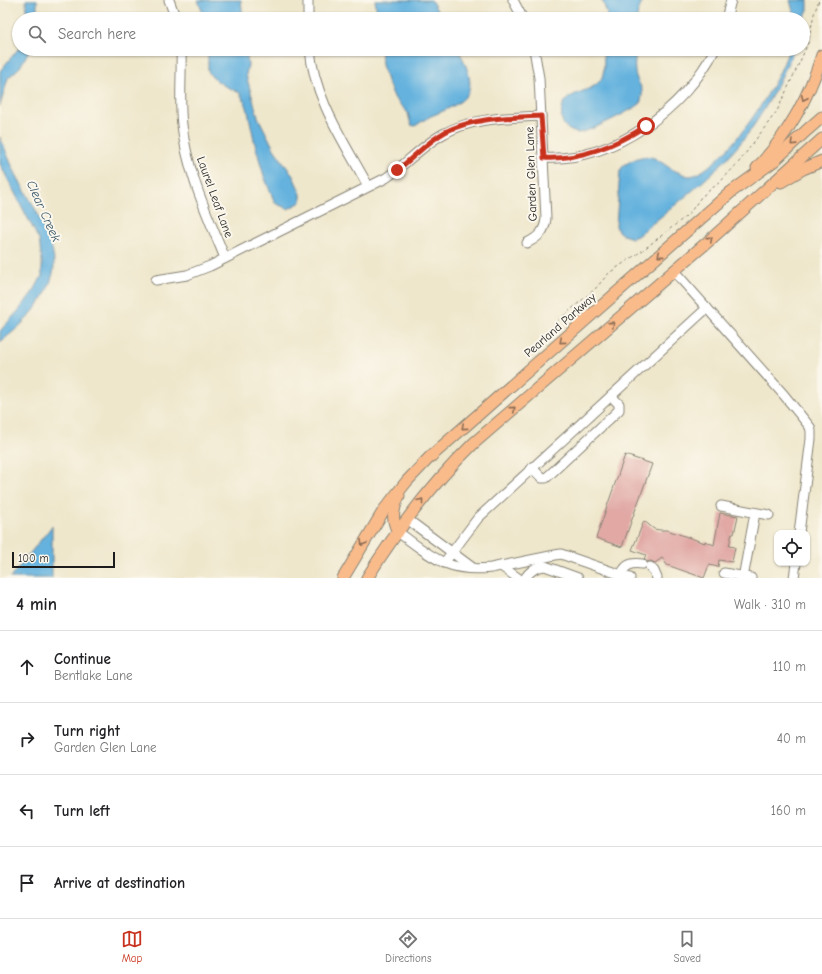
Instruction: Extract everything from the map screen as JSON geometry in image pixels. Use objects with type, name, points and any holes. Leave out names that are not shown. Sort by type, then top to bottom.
[{"type":"main road","points":[[731,192],[772,152],[790,126],[805,98],[822,55]]},
{"type":"main road","name":"Pearland Parkway","points":[[343,578],[384,510],[407,481],[429,458],[731,192],[774,161],[822,117]]},
{"type":"main road","points":[[367,578],[407,519],[448,468],[474,443],[753,202],[822,139]]},
{"type":"main road","points":[[753,202],[780,183],[822,161]]},
{"type":"main road","points":[[398,532],[394,525],[393,514],[397,499],[407,481]]},
{"type":"street","points":[[169,0],[173,12]]},
{"type":"street","points":[[308,0],[308,12]]},
{"type":"street","points":[[513,0],[519,12]]},
{"type":"street","points":[[728,12],[731,0]]},
{"type":"street","name":"Laurel Leaf Lane","points":[[181,56],[180,111],[188,160],[201,200],[225,258]]},
{"type":"street","points":[[311,56],[314,75],[322,99],[368,186]]},
{"type":"street","name":"Garden Glen Lane","points":[[527,243],[540,235],[546,224],[539,78],[535,56]]},
{"type":"street","points":[[544,158],[562,157],[594,151],[612,145],[646,126],[665,112],[682,95],[711,56]]},
{"type":"street","points":[[156,280],[177,277],[198,271],[386,178],[430,142],[444,133],[458,127],[483,120],[541,116]]},
{"type":"street","points":[[674,271],[784,394],[810,427],[811,439],[799,530]]},
{"type":"street","points":[[444,563],[478,518],[707,308]]},
{"type":"street","points":[[532,468],[542,478],[546,478],[619,410],[619,404],[611,396]]},
{"type":"street","points":[[721,506],[769,515]]},
{"type":"street","points":[[724,573],[746,578],[755,513]]},
{"type":"street","points":[[407,519],[472,568]]},
{"type":"street","points":[[398,532],[437,560],[463,568],[486,569],[561,554],[620,576],[630,578]]},
{"type":"street","points":[[620,576],[623,569],[633,563],[646,565],[654,571],[657,578]]},
{"type":"street","points":[[501,566],[518,578]]},
{"type":"street","points":[[525,578],[533,569],[544,566],[578,578]]},
{"type":"street","points":[[794,578],[796,566]]},
{"type":"path","points":[[810,34],[819,0]]},
{"type":"path","points":[[554,324],[595,289],[609,273],[643,250],[689,214],[701,197],[720,182],[739,162],[777,111],[802,56]]},
{"type":"water","points":[[26,0],[37,0],[37,12],[27,12]]},
{"type":"water","points":[[198,0],[241,0],[242,12],[202,12]]},
{"type":"water","points":[[375,0],[431,0],[438,12],[377,12]]},
{"type":"water","points":[[602,0],[644,0],[638,12],[607,12]]},
{"type":"water","points":[[790,0],[808,0],[807,12],[793,12]]},
{"type":"water","points":[[12,56],[26,56],[20,67],[8,78],[0,106],[0,71]]},
{"type":"water","points":[[208,56],[247,56],[248,65],[246,75],[258,117],[274,149],[293,176],[301,194],[301,202],[288,209],[275,203],[264,176],[247,107],[240,93],[223,85],[212,77],[208,71]]},
{"type":"water","points":[[381,56],[462,56],[468,72],[470,85],[469,91],[463,99],[454,105],[431,116],[415,126],[411,125],[408,113],[395,99],[382,65]]},
{"type":"water","points":[[603,56],[636,56],[636,77],[642,90],[640,104],[619,116],[583,132],[578,133],[567,129],[562,119],[563,105],[572,96],[596,85],[603,74]]},
{"type":"water","points":[[786,56],[791,56],[781,78],[754,125],[727,158],[689,193],[637,236],[632,238],[623,235],[618,231],[616,226],[620,171],[623,166],[639,157],[646,156],[652,157],[686,175],[692,176],[698,174],[711,165],[734,142],[746,127],[767,95]]},
{"type":"water","points":[[0,137],[14,170],[42,222],[53,251],[54,265],[52,277],[48,287],[38,305],[24,322],[0,342],[0,331],[20,309],[35,289],[42,276],[42,261],[39,240],[0,164]]},
{"type":"water","points":[[52,526],[52,578],[10,578]]},
{"type":"building","points":[[625,455],[652,464],[622,547],[596,538]]},
{"type":"building","points":[[720,513],[738,516],[734,534],[732,533],[729,546],[735,547],[732,562],[719,560],[718,567],[709,565],[704,578],[667,565],[662,558],[655,563],[651,561],[647,562],[644,559],[646,555],[632,550],[644,521],[654,529],[667,530],[714,545]]},
{"type":"route","points":[[397,170],[430,142],[444,133],[458,127],[483,120],[541,116],[544,158],[562,157],[594,151],[629,137],[646,126]]},
{"type":"water label","name":"Clear Creek","points":[[44,211]]}]
